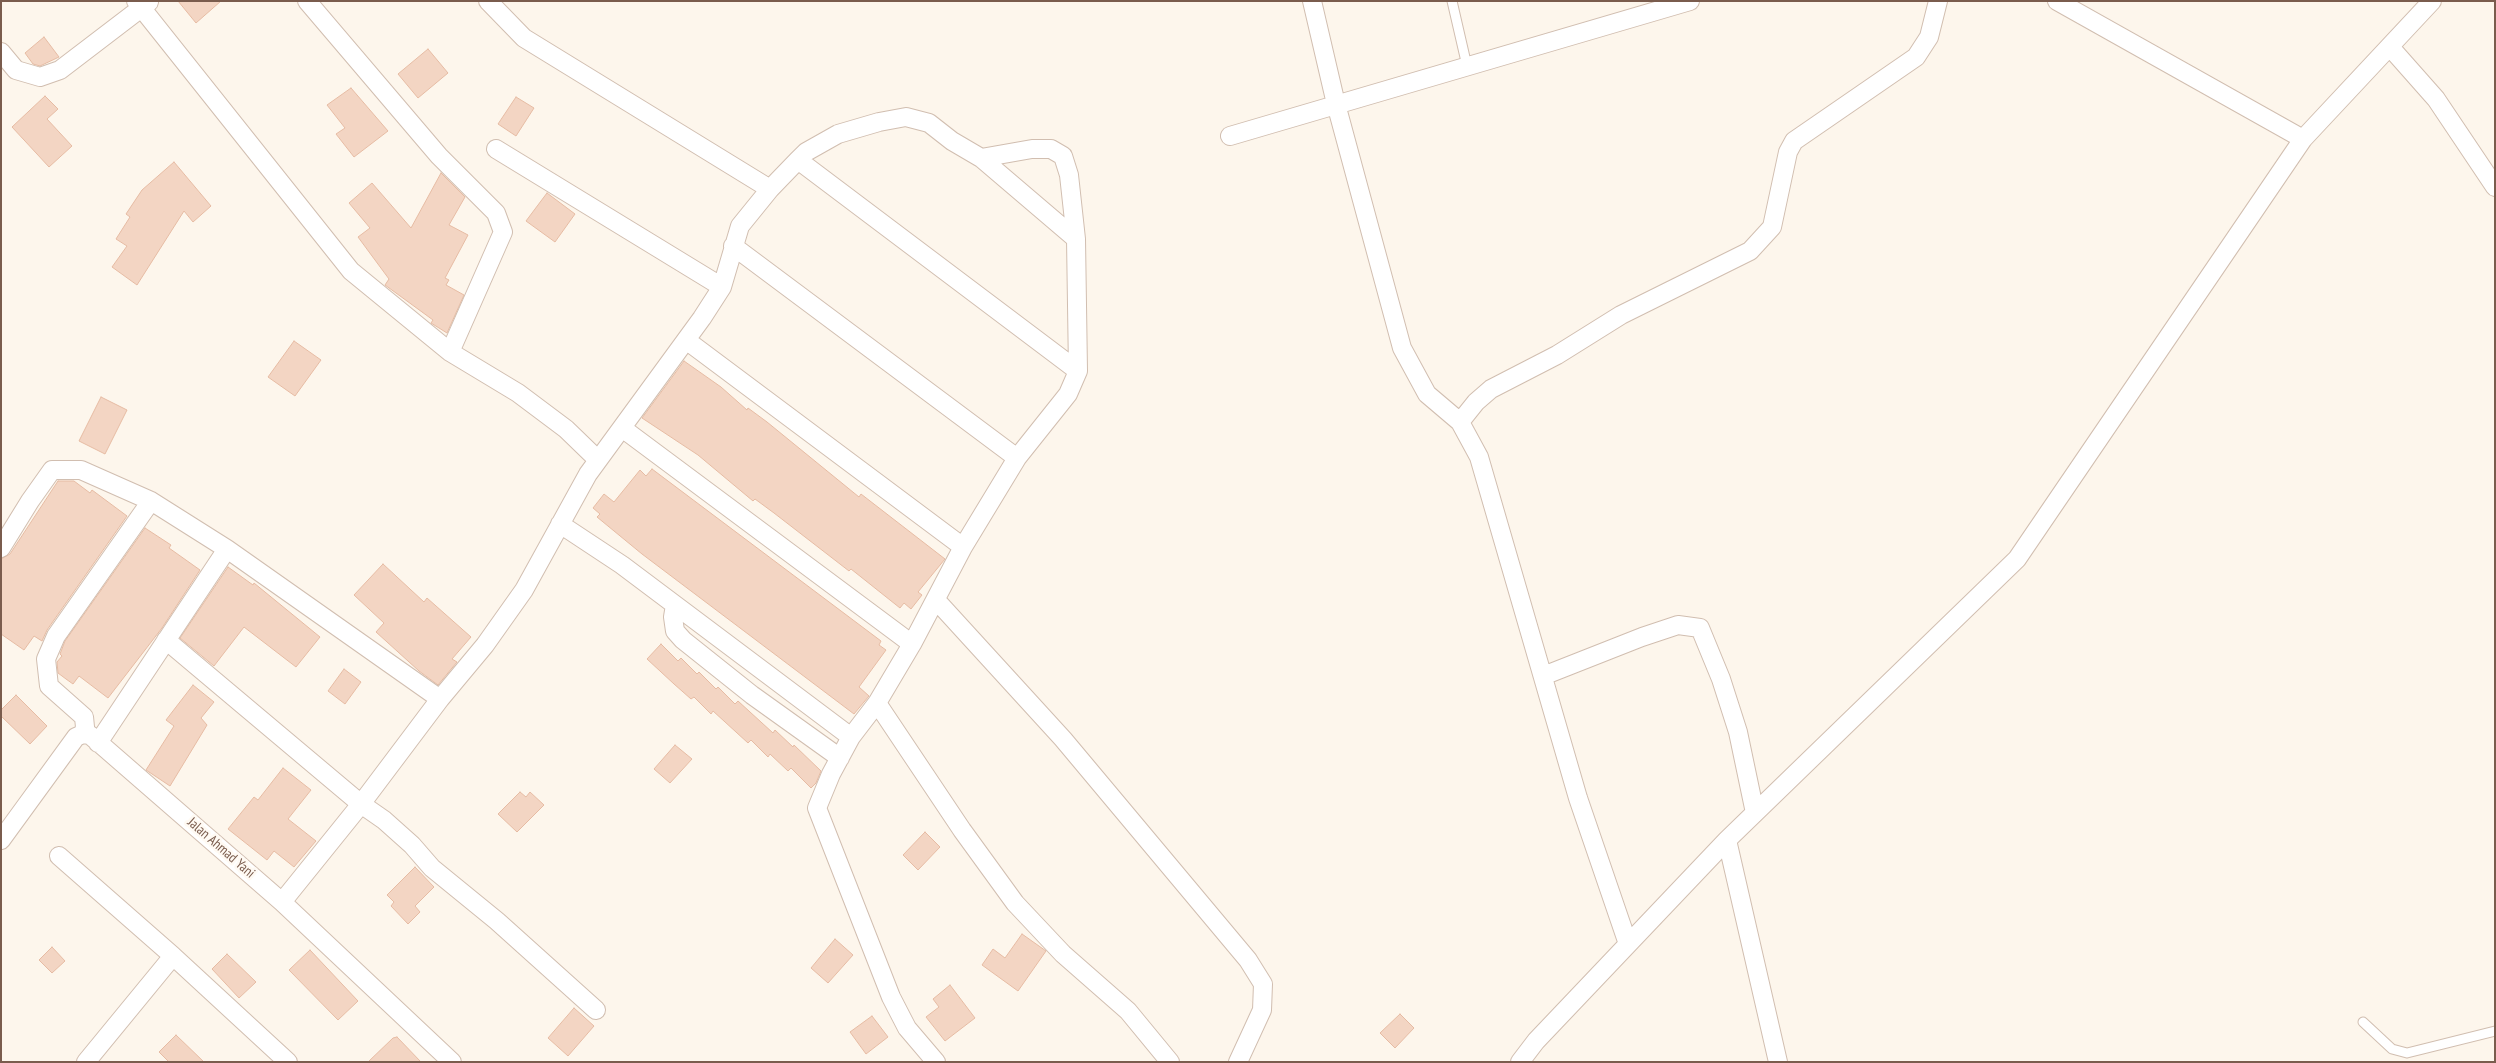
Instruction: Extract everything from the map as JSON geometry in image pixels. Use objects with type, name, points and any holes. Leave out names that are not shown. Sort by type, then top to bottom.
[{"type":"street","points":[[307,1],[440,156],[496,213],[503,232],[450,352]]},
{"type":"street","points":[[488,1],[524,38],[770,189]]},
{"type":"street","points":[[1312,1],[1336,104],[1402,348],[1427,394],[1460,422],[1479,457],[1578,798],[1628,944]]},
{"type":"street","points":[[1230,136],[1690,1]]},
{"type":"street","points":[[1460,422],[1476,402],[1491,389],[1557,354],[1621,315],[1750,251],[1772,227],[1788,152],[1794,141],[1916,56],[1929,37],[1938,1]]},
{"type":"street","points":[[2057,1],[2303,140]]},
{"type":"street","points":[[1520,1062],[1536,1041],[1727,840],[2017,559],[2303,140],[2432,1]]},
{"type":"street","points":[[1,52],[16,70],[40,77],[60,70],[142,4],[352,271],[450,352],[518,393],[566,428],[598,460]]},
{"type":"street","points":[[2390,47],[2436,99],[2495,187]]},
{"type":"street","points":[[282,902],[361,804],[440,699],[485,645],[524,590],[588,474],[686,340],[722,287],[740,226],[770,189],[806,152],[838,134],[879,122],[906,117],[929,123],[952,141],[981,158],[1076,239]]},
{"type":"street","points":[[496,149],[722,287]]},
{"type":"street","points":[[936,1062],[907,1028],[891,997],[817,808],[851,737],[877,703],[912,644],[962,547],[1017,458],[1068,394],[1078,371],[1076,239],[1069,175],[1064,156],[1051,149],[1032,149],[981,158]]},
{"type":"street","points":[[798,160],[1078,371]]},
{"type":"street","points":[[733,246],[1017,458]]},
{"type":"street","points":[[686,340],[962,547]]},
{"type":"street","points":[[622,428],[912,644]]},
{"type":"street","points":[[1,548],[52,470],[81,470],[151,501],[227,549],[440,699]]},
{"type":"street","points":[[1,840],[76,737],[83,734],[85,727],[84,717],[49,686],[46,659],[56,636],[151,501]]},
{"type":"street","points":[[560,524],[622,565],[851,737]]},
{"type":"street","points":[[98,743],[227,549]]},
{"type":"street","points":[[936,600],[1063,739],[1248,960],[1263,984],[1262,1010],[1238,1062]]},
{"type":"street","points":[[675,605],[673,617],[675,631],[683,640],[732,680],[840,758]]},
{"type":"street","points":[[1543,676],[1642,636],[1678,625],[1700,628],[1721,679],[1738,732],[1755,813]]},
{"type":"street","points":[[166,640],[361,804],[391,826],[412,845],[432,868],[498,921],[596,1010]]},
{"type":"street","points":[[877,703],[962,830],[1015,903],[1063,954],[1128,1010],[1170,1062]]},
{"type":"street","name":"Jalan Ahmad Yani","points":[[83,734],[90,735],[282,902],[452,1062]]},
{"type":"street","points":[[1727,840],[1778,1062]]},
{"type":"street","points":[[60,856],[174,956],[288,1062]]},
{"type":"street","points":[[86,1062],[174,956]]},
{"type":"lane","points":[[1452,1],[1467,66]]},
{"type":"lane","points":[[2363,1022],[2392,1049],[2407,1053],[2495,1031]]},
{"type":"building","points":[[178,1],[221,1],[196,23]]},
{"type":"building","points":[[44,37],[59,57],[40,66],[33,64],[25,53]]},
{"type":"building","points":[[428,49],[448,73],[418,98],[398,74]]},
{"type":"building","points":[[351,88],[388,131],[354,157],[336,134],[345,128],[327,105]]},
{"type":"building","points":[[45,96],[58,109],[47,119],[72,146],[49,167],[12,127]]},
{"type":"building","points":[[516,97],[534,108],[516,136],[498,124]]},
{"type":"building","points":[[174,162],[211,206],[193,222],[184,211],[137,285],[112,267],[127,246],[116,239],[130,217],[126,214],[142,190]]},
{"type":"building","points":[[441,173],[465,197],[449,225],[468,235],[445,278],[449,280],[446,285],[464,295],[447,333],[431,323],[433,320],[385,285],[389,279],[358,237],[370,228],[349,203],[372,183],[411,228]]},
{"type":"building","points":[[547,193],[575,214],[555,242],[526,221]]},
{"type":"building","points":[[294,341],[321,360],[295,396],[268,377]]},
{"type":"building","points":[[684,361],[721,387],[747,410],[748,408],[767,422],[859,497],[861,494],[945,559],[918,592],[922,595],[911,609],[904,603],[900,608],[851,569],[849,571],[755,499],[753,501],[698,455],[642,418]]},
{"type":"building","points":[[101,397],[127,410],[105,454],[79,441]]},
{"type":"building","points":[[652,469],[881,641],[879,645],[886,650],[859,687],[869,696],[854,714],[642,554],[597,517],[600,514],[593,508],[604,494],[614,502],[640,470],[646,476]]},
{"type":"building","points":[[58,481],[74,481],[90,493],[92,490],[127,516],[47,630],[42,641],[34,636],[24,650],[1,634],[1,559],[10,554]]},
{"type":"building","points":[[145,528],[171,545],[169,548],[200,570],[162,628],[108,698],[79,676],[73,684],[58,673],[57,662],[62,656],[60,654],[65,641]]},
{"type":"building","points":[[383,564],[424,602],[427,598],[471,637],[452,659],[457,662],[438,685],[419,671],[376,632],[384,623],[354,595]]},
{"type":"building","points":[[228,567],[253,585],[254,583],[320,637],[296,667],[244,627],[214,666],[180,638]]},
{"type":"building","points":[[661,644],[678,661],[681,658],[716,689],[718,687],[735,704],[738,701],[773,733],[775,730],[793,747],[794,745],[821,771],[816,783],[811,788],[791,768],[788,771],[770,754],[768,757],[751,740],[748,743],[713,711],[711,714],[694,697],[691,699],[674,684],[647,659]]},
{"type":"building","points":[[344,669],[361,682],[345,704],[328,691]]},
{"type":"building","points":[[193,685],[214,702],[201,718],[207,725],[170,786],[146,770],[174,726],[166,720]]},
{"type":"building","points":[[16,695],[47,726],[30,744],[1,716],[1,710]]},
{"type":"building","points":[[675,745],[692,759],[670,783],[654,769]]},
{"type":"building","points":[[283,768],[311,790],[288,819],[316,841],[294,867],[274,851],[267,860],[228,829],[254,797],[258,800]]},
{"type":"building","points":[[520,792],[526,797],[530,792],[544,805],[517,832],[498,814]]},
{"type":"building","points":[[925,832],[940,847],[918,870],[903,855]]},
{"type":"building","points":[[415,867],[434,887],[415,906],[420,912],[408,924],[391,906],[394,902],[387,895]]},
{"type":"building","points":[[1022,934],[1046,951],[1018,991],[982,965],[993,949],[1005,958]]},
{"type":"building","points":[[835,939],[853,955],[828,983],[811,968]]},
{"type":"building","points":[[52,947],[65,961],[52,973],[39,960]]},
{"type":"building","points":[[310,950],[358,1001],[338,1020],[289,970]]},
{"type":"building","points":[[227,954],[256,982],[239,998],[212,969]]},
{"type":"building","points":[[950,985],[975,1018],[945,1041],[926,1017],[939,1007],[933,999]]},
{"type":"building","points":[[574,1008],[594,1026],[568,1056],[548,1038]]},
{"type":"building","points":[[1400,1014],[1414,1028],[1395,1048],[1380,1033]]},
{"type":"building","points":[[872,1016],[888,1037],[866,1054],[850,1032]]},
{"type":"building","points":[[176,1035],[204,1062],[169,1062],[159,1052]]},
{"type":"building","points":[[397,1037],[421,1062],[368,1062],[393,1038]]}]
